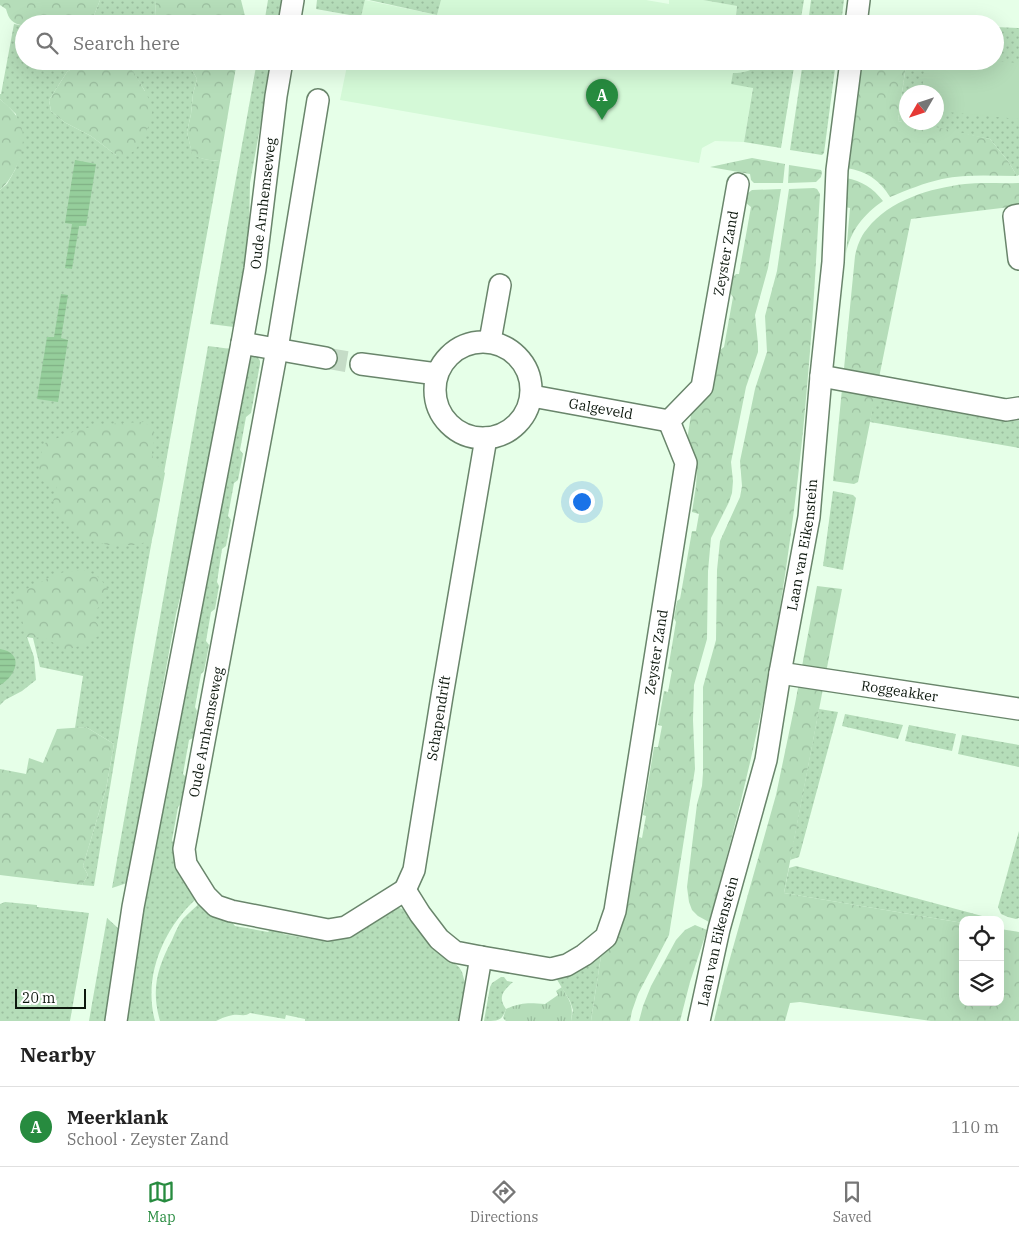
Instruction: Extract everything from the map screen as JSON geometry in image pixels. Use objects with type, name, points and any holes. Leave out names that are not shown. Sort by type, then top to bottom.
[{"type":"street","points":[[290,15],[293,0]]},
{"type":"street","points":[[857,15],[859,0]]},
{"type":"street","name":"Oude Arnhemseweg","points":[[116,1021],[133,907],[255,269],[280,70]]},
{"type":"street","name":"Laan van Eikenstein","points":[[699,1021],[719,929],[766,760],[808,517],[833,262],[837,170],[850,70]]},
{"type":"street","name":"Oude Arnhemseweg","points":[[318,100],[277,349],[184,849],[186,864],[206,896],[216,906],[231,911],[328,930],[346,927],[405,890]]},
{"type":"street","name":"Zeyster Zand","points":[[481,957],[551,969],[567,965],[584,955],[606,937],[615,910],[686,463],[669,421],[702,387],[738,184]]},
{"type":"street","points":[[1019,215],[1014,216],[1019,259]]},
{"type":"street","points":[[490,341],[500,285]]},
{"type":"street","points":[[490,341],[504,346],[517,354],[526,366],[532,380],[532,396],[527,412],[517,425],[502,435],[486,438],[470,437],[456,430],[445,420],[437,406],[434,390],[437,374],[445,360],[457,348],[473,342],[490,341]]},
{"type":"street","points":[[242,344],[326,358]]},
{"type":"street","points":[[361,364],[437,374]]},
{"type":"street","points":[[821,376],[1006,410],[1019,408]]},
{"type":"street","name":"Galgeveld","points":[[532,396],[669,421]]},
{"type":"street","name":"Schapendrift","points":[[405,890],[414,870],[486,438]]},
{"type":"street","name":"Roggeakker","points":[[780,673],[1019,709]]},
{"type":"street","points":[[405,890],[439,939],[456,952],[481,957],[470,1021]]},
{"type":"shaded area","points":[[365,0],[437,15],[361,15]]},
{"type":"shaded area","points":[[441,0],[646,0],[669,4],[669,0],[703,0],[737,6],[736,15],[437,15]]},
{"type":"shaded area","points":[[346,70],[751,70],[743,73],[733,73],[753,87],[744,142],[715,141],[702,148],[699,163],[340,100]]},
{"type":"shaded area","points":[[75,160],[96,164],[86,226],[79,226],[72,269],[65,268],[72,224],[65,223]]},
{"type":"shaded area","points":[[61,294],[68,295],[61,338],[68,340],[58,402],[37,399],[47,337],[54,337]]},
{"type":"shaded area","points":[[0,649],[8,651],[13,655],[15,665],[14,671],[0,685]]},
{"type":"green space","points":[[0,0],[100,0],[94,15],[15,15],[15,22],[8,16],[6,9],[0,5]]},
{"type":"green space","points":[[100,0],[156,0],[155,15],[94,15]]},
{"type":"green space","points":[[156,0],[241,0],[245,15],[155,15]]},
{"type":"green space","points":[[268,0],[284,0],[281,15],[266,15]]},
{"type":"green space","points":[[317,0],[365,0],[361,15],[350,15],[316,9]]},
{"type":"green space","points":[[369,0],[441,0],[437,15]]},
{"type":"green space","points":[[703,0],[804,0],[802,15],[736,15],[737,6]]},
{"type":"green space","points":[[811,0],[844,0],[842,15],[809,15]]},
{"type":"green space","points":[[14,24],[15,70],[70,70],[49,100],[51,111],[64,122],[91,136],[116,155],[145,91],[132,70],[192,70],[197,79],[187,132],[192,153],[209,160],[220,161],[134,640],[94,886],[82,885],[88,875],[83,866],[106,789],[114,744],[86,727],[75,728],[83,676],[40,667],[33,638],[27,637],[34,657],[36,680],[0,705],[0,190],[7,184],[15,170],[20,155],[16,114],[0,99]]},
{"type":"green space","points":[[1004,27],[1019,28],[1019,175],[1017,176],[1008,161],[990,139],[944,130],[944,85],[903,85],[905,70],[1004,70]]},
{"type":"green space","points":[[1004,62],[1019,63],[1019,119],[944,112],[944,85],[923,85],[924,70],[1004,70]]},
{"type":"green space","points":[[70,70],[132,70],[145,92],[152,109],[151,120],[146,133],[135,150],[129,154],[116,155],[91,136],[64,122],[51,111],[49,100]]},
{"type":"green space","points":[[192,70],[235,70],[220,161],[202,159],[192,154],[187,132],[197,79]]},
{"type":"green space","points":[[255,70],[270,70],[250,183],[249,234],[234,327],[210,324]]},
{"type":"green space","points":[[794,70],[781,148],[744,142],[753,88],[731,84],[733,73]]},
{"type":"green space","points":[[802,70],[835,70],[824,153],[822,155],[790,150]]},
{"type":"green space","points":[[860,70],[905,70],[903,85],[899,85],[899,130],[944,129],[990,139],[1008,161],[1017,176],[951,177],[890,197],[877,181],[860,171],[847,168]]},
{"type":"green space","points":[[0,99],[12,110],[18,119],[23,140],[16,168],[0,190]]},
{"type":"green space","points":[[752,158],[785,164],[783,183],[754,183],[751,180],[750,174],[710,167]]},
{"type":"green space","points":[[789,165],[821,170],[821,177],[816,182],[788,183]]},
{"type":"green space","points":[[846,178],[867,186],[883,201],[864,217],[854,231],[846,254],[850,208],[845,207]]},
{"type":"green space","points":[[1019,183],[1019,206],[911,219],[858,482],[854,484],[833,481],[855,256],[862,235],[887,210],[925,192],[965,184]]},
{"type":"green space","points":[[814,188],[820,194],[813,315],[801,450],[789,544],[762,710],[709,922],[692,910],[687,887],[697,804],[702,786],[703,687],[716,640],[717,570],[720,541],[740,497],[742,486],[740,461],[755,389],[767,352],[765,316],[777,271],[789,189]]},
{"type":"green space","points":[[781,189],[768,268],[755,315],[758,352],[746,387],[731,462],[732,493],[711,538],[708,571],[707,639],[694,685],[695,769],[669,935],[638,994],[630,1021],[591,1021],[601,956],[612,946],[626,890],[630,888],[639,837],[642,838],[646,816],[643,815],[654,747],[658,747],[662,726],[658,725],[664,691],[668,692],[672,670],[668,669],[676,622],[674,618],[677,601],[680,599],[692,531],[696,531],[699,514],[692,512],[697,470],[695,462],[686,446],[693,403],[711,386],[716,373],[720,350],[724,347],[733,297],[730,293],[733,277],[739,274],[751,207],[746,203],[748,193],[752,190]]},
{"type":"green space","points":[[208,346],[231,349],[191,553],[176,614],[127,883],[112,888]]},
{"type":"green space","points":[[250,355],[258,357],[260,364],[251,413],[246,417],[240,450],[243,454],[238,480],[234,483],[228,516],[231,520],[226,546],[222,549],[215,609],[211,612],[206,641],[209,645],[204,671],[201,674],[195,707],[197,711],[193,738],[189,740],[183,774],[186,777],[172,840],[176,868],[196,899],[174,925],[165,939],[159,955],[154,971],[152,988],[155,1021],[122,1021],[161,792]]},
{"type":"green space","points":[[874,398],[996,420],[1019,421],[1019,448],[870,422]]},
{"type":"green space","points":[[144,422],[151,427],[156,435],[152,456],[165,473],[153,536],[146,542],[136,545],[108,545],[81,538],[57,510],[53,501],[57,491],[56,485],[47,484],[39,474],[39,463],[45,443],[78,430],[104,424]]},
{"type":"green space","points":[[833,491],[853,495],[856,498],[843,570],[823,566]]},
{"type":"green space","points":[[83,570],[98,577],[108,590],[107,595],[93,615],[101,629],[100,635],[66,650],[45,638],[27,637],[14,593],[35,586],[48,578],[64,572]]},
{"type":"green space","points":[[817,586],[842,589],[784,893],[959,922],[959,1006],[1004,1006],[1004,930],[1019,932],[1019,1021],[931,1021],[800,1002],[790,1003],[785,1021],[714,1021],[776,795]]},
{"type":"green space","points":[[819,709],[838,712],[799,857],[790,860]]},
{"type":"green space","points":[[845,714],[903,725],[898,739],[842,726]]},
{"type":"green space","points":[[909,725],[956,734],[952,751],[905,741]]},
{"type":"green space","points":[[86,727],[114,744],[106,789],[83,866],[88,875],[82,885],[0,875],[0,769],[26,774],[29,758],[43,763],[57,729]]},
{"type":"green space","points":[[962,735],[1019,745],[1019,767],[958,754]]},
{"type":"green space","points":[[1019,831],[1019,918],[1016,919],[1001,914],[998,907]]},
{"type":"green space","points":[[796,866],[982,916],[959,916],[959,922],[784,893],[789,868]]},
{"type":"green space","points":[[5,902],[89,913],[70,1021],[0,1021],[0,904]]},
{"type":"green space","points":[[200,903],[214,916],[232,922],[235,926],[268,932],[271,929],[281,931],[283,934],[317,940],[320,937],[396,907],[406,910],[447,958],[459,967],[462,972],[465,983],[458,1021],[305,1021],[305,1019],[286,1015],[285,1019],[250,1013],[231,1015],[216,1021],[160,1021],[156,999],[159,970],[183,919]]},
{"type":"green space","points":[[107,918],[118,928],[121,928],[105,1021],[89,1021]]},
{"type":"green space","points":[[695,925],[707,930],[690,982],[680,1021],[639,1021],[651,986],[676,940],[685,930]]},
{"type":"green space","points":[[601,956],[591,1021],[571,1021],[573,1010],[570,1001],[556,978],[574,974]]},
{"type":"green space","points":[[501,977],[513,982],[502,997],[503,1005],[506,1009],[501,1018],[493,1021],[484,1021],[490,987],[492,983]]},
{"type":"green space","points":[[562,987],[571,1006],[571,1021],[506,1021],[503,1018],[506,1009],[517,1005],[545,1004],[558,995],[556,991]]},
{"type":"tunnel","points":[[326,358],[361,364]]},
{"type":"place","name":"Meerklank","points":[[602,120]]}]
